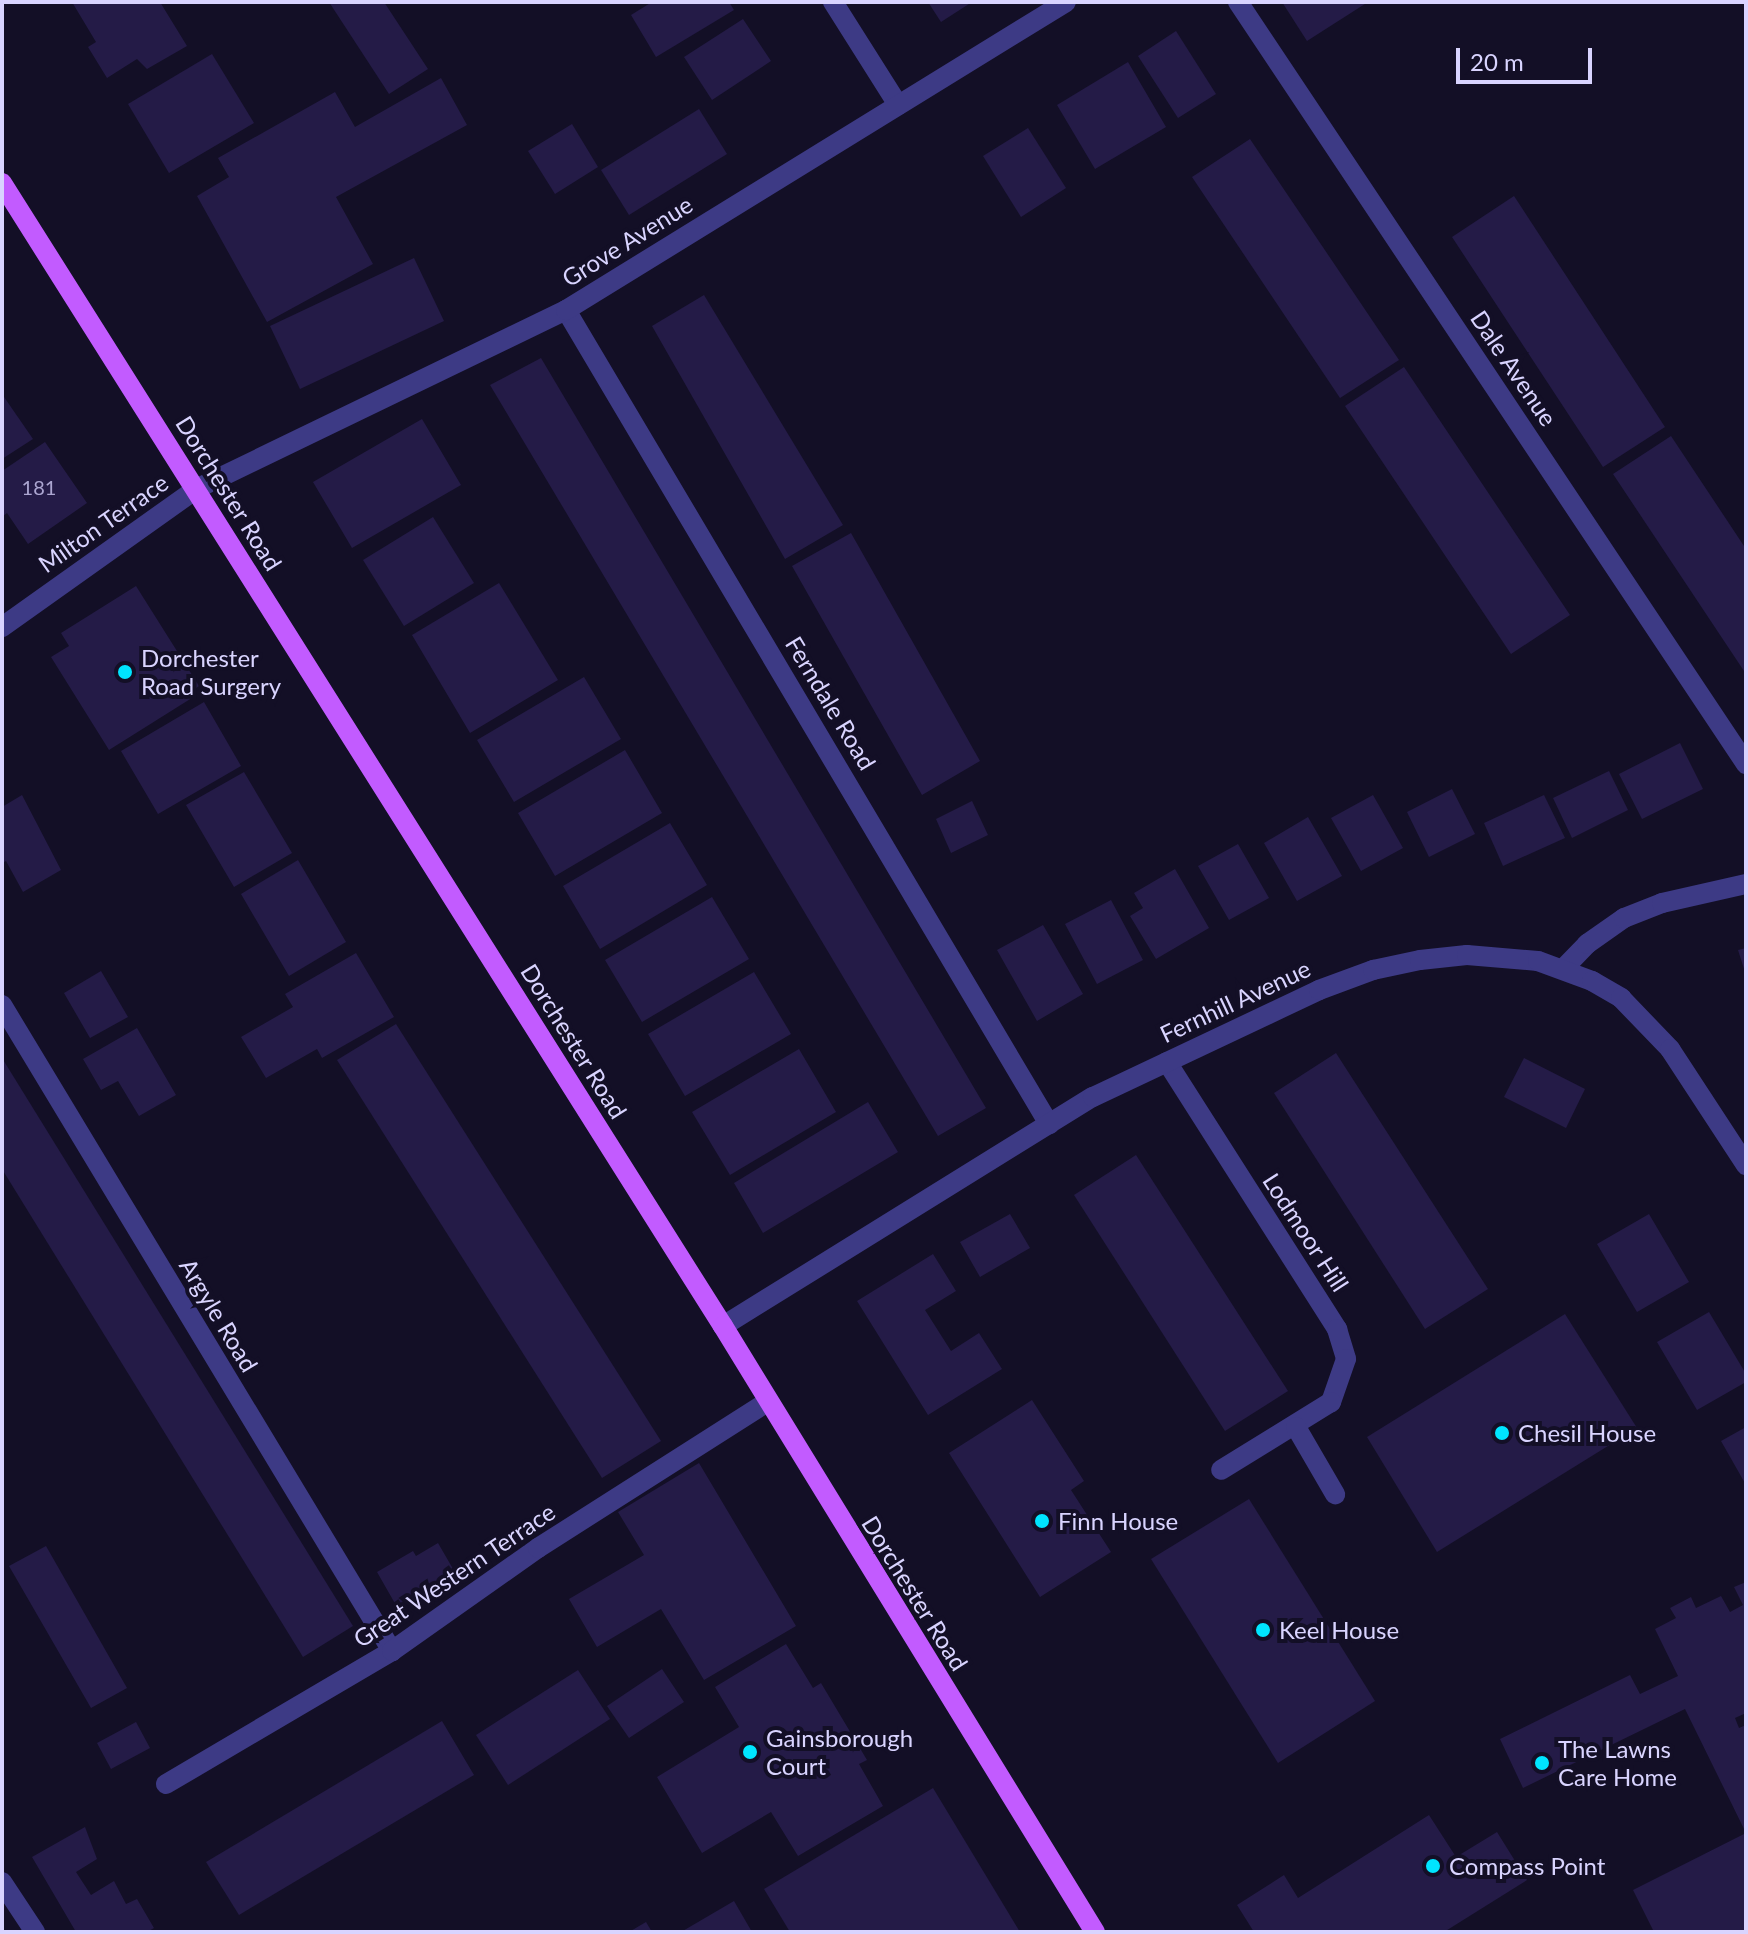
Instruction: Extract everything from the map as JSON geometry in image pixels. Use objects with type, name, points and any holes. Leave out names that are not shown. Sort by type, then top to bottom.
[{"type":"main road","name":"Dorchester Road","points":[[2,183],[723,1326],[766,1403],[1095,1932]]},
{"type":"street","points":[[833,2],[898,105]]},
{"type":"street","name":"Grove Avenue","points":[[196,489],[566,310],[1066,2]]},
{"type":"street","name":"Dale Avenue","points":[[1238,2],[1746,764]]},
{"type":"street","name":"Ferndale Road","points":[[566,310],[1049,1124]]},
{"type":"street","name":"Milton Terrace","points":[[2,627],[196,489]]},
{"type":"street","points":[[1563,969],[1587,944],[1624,918],[1662,903],[1746,884]]},
{"type":"street","name":"Fernhill Avenue","points":[[723,1326],[1049,1124],[1167,1062],[1319,990],[1373,970],[1467,955],[1509,956],[1563,969],[1621,998],[1670,1049],[1746,1165]]},
{"type":"street","name":"Argyle Road","points":[[2,1005],[392,1651]]},
{"type":"street","name":"Lodmoor Hill","points":[[1167,1062],[1343,1342],[1343,1375],[1331,1402],[1296,1427],[1221,1470]]},
{"type":"street","name":"Great Western Terrace","points":[[166,1784],[392,1651],[538,1548],[766,1403]]},
{"type":"street","points":[[1296,1427],[1335,1494]]},
{"type":"street","points":[[2,1882],[35,1932]]},
{"type":"building","points":[[72,2],[160,2],[187,46],[147,69],[137,59],[107,78],[88,47],[96,42]]},
{"type":"building","points":[[329,2],[384,2],[428,69],[389,94]]},
{"type":"building","points":[[652,2],[729,2],[734,10],[656,57],[631,15]]},
{"type":"building","points":[[928,2],[972,2],[941,22]]},
{"type":"building","points":[[1282,2],[1368,2],[1307,41]]},
{"type":"building","points":[[743,19],[771,61],[712,100],[684,57]]},
{"type":"building","points":[[1176,31],[1216,94],[1178,118],[1138,56]]},
{"type":"building","points":[[212,54],[254,123],[169,173],[128,104]]},
{"type":"building","points":[[1128,62],[1166,127],[1095,169],[1057,105]]},
{"type":"building","points":[[441,78],[467,125],[336,197],[373,264],[267,322],[197,196],[229,177],[218,158],[335,92],[355,127]]},
{"type":"building","points":[[699,109],[727,154],[629,215],[601,170]]},
{"type":"building","points":[[572,124],[598,167],[555,194],[528,151]]},
{"type":"building","points":[[1028,128],[1066,188],[1021,217],[983,156]]},
{"type":"building","points":[[1250,139],[1399,360],[1340,398],[1192,177]]},
{"type":"building","points":[[1514,196],[1665,427],[1603,467],[1452,237]]},
{"type":"building","points":[[414,258],[444,321],[300,389],[270,326]]},
{"type":"building","points":[[704,295],[843,525],[785,559],[652,326]]},
{"type":"building","points":[[541,358],[986,1108],[938,1136],[490,385]]},
{"type":"building","points":[[1404,367],[1570,615],[1511,654],[1345,406]]},
{"type":"building","points":[[2,394],[33,439],[2,459]]},
{"type":"building","points":[[422,419],[461,485],[352,548],[313,482]]},
{"type":"building","points":[[1671,436],[1746,549],[1746,674],[1613,474]]},
{"type":"building","points":[[45,442],[87,503],[28,544],[7,513],[2,517],[2,471]]},
{"type":"building","points":[[433,517],[474,583],[404,626],[363,560]]},
{"type":"building","points":[[851,533],[980,761],[922,795],[792,566]]},
{"type":"building","points":[[499,583],[558,680],[470,733],[412,635]]},
{"type":"building","name":"Dorchester Road Surgery","points":[[136,586],[199,686],[192,691],[195,696],[109,750],[51,657],[69,646],[61,633]]},
{"type":"building","points":[[584,677],[621,739],[514,802],[477,740]]},
{"type":"building","points":[[204,702],[241,766],[158,814],[121,751]]},
{"type":"building","points":[[1680,743],[1703,789],[1642,819],[1619,774]]},
{"type":"building","points":[[625,750],[662,813],[555,876],[518,813]]},
{"type":"building","points":[[1609,771],[1628,810],[1572,838],[1553,798]]},
{"type":"building","points":[[244,772],[292,853],[234,887],[186,805]]},
{"type":"building","points":[[1452,789],[1475,834],[1429,857],[1407,812]]},
{"type":"building","points":[[22,795],[61,870],[23,892],[6,861],[2,863],[2,807]]},
{"type":"building","points":[[1373,795],[1403,848],[1361,871],[1331,818]]},
{"type":"building","points":[[1544,795],[1565,838],[1503,866],[1484,823]]},
{"type":"building","points":[[972,801],[988,835],[951,853],[936,819]]},
{"type":"building","points":[[1308,817],[1342,876],[1297,901],[1264,843]]},
{"type":"building","points":[[670,823],[707,885],[600,949],[563,886]]},
{"type":"building","points":[[1238,844],[1269,898],[1229,920],[1198,866]]},
{"type":"building","points":[[298,860],[346,942],[289,976],[241,894]]},
{"type":"building","points":[[1175,869],[1209,928],[1156,959],[1130,916],[1143,908],[1134,893]]},
{"type":"building","points":[[712,897],[749,959],[642,1022],[605,960]]},
{"type":"building","points":[[1111,900],[1143,960],[1097,984],[1065,924]]},
{"type":"building","points":[[1043,925],[1083,994],[1037,1021],[997,950]]},
{"type":"building","points":[[1746,948],[1746,972],[1745,972],[1738,950]]},
{"type":"building","points":[[356,953],[394,1017],[322,1058],[317,1049],[266,1078],[241,1037],[293,1007],[285,994]]},
{"type":"building","points":[[101,971],[128,1017],[90,1038],[64,993]]},
{"type":"building","points":[[754,972],[791,1034],[685,1096],[648,1034]]},
{"type":"building","points":[[396,1024],[661,1441],[602,1478],[337,1060]]},
{"type":"building","points":[[137,1028],[176,1095],[139,1116],[118,1081],[101,1090],[83,1059]]},
{"type":"building","points":[[799,1049],[836,1112],[730,1175],[692,1112]]},
{"type":"building","points":[[1336,1053],[1488,1289],[1425,1329],[1274,1093]]},
{"type":"building","points":[[2,1058],[353,1626],[303,1657],[2,1169]]},
{"type":"building","points":[[1524,1058],[1585,1089],[1566,1128],[1504,1097]]},
{"type":"building","points":[[868,1102],[898,1152],[763,1233],[734,1183]]},
{"type":"building","points":[[1136,1155],[1288,1391],[1225,1431],[1074,1195]]},
{"type":"building","points":[[1010,1214],[1030,1248],[980,1277],[960,1242]]},
{"type":"building","points":[[1649,1214],[1689,1282],[1637,1312],[1597,1244]]},
{"type":"building","points":[[933,1254],[956,1291],[925,1310],[951,1351],[979,1333],[1002,1369],[928,1415],[857,1301]]},
{"type":"building","points":[[1709,1312],[1746,1374],[1746,1382],[1697,1410],[1657,1342]]},
{"type":"building","name":"Chesil House","points":[[1565,1314],[1637,1428],[1437,1552],[1367,1437]]},
{"type":"building","name":"Finn House","points":[[1032,1400],[1084,1481],[1071,1490],[1111,1552],[1040,1597],[949,1453]]},
{"type":"building","points":[[1746,1427],[1746,1485],[1721,1441]]},
{"type":"building","points":[[699,1463],[796,1626],[704,1680],[661,1609],[597,1647],[569,1599],[644,1555],[618,1512]]},
{"type":"building","name":"Keel House","points":[[1249,1499],[1375,1701],[1278,1763],[1151,1559]]},
{"type":"building","points":[[438,1543],[456,1574],[397,1607],[377,1572],[413,1551],[416,1556]]},
{"type":"building","points":[[46,1546],[127,1688],[91,1708],[9,1566]]},
{"type":"building","name":"The Lawns Care Home","points":[[1746,1582],[1746,1713],[1735,1718],[1739,1728],[1746,1725],[1746,1833],[1685,1709],[1523,1788],[1500,1739],[1630,1675],[1640,1694],[1678,1676],[1655,1629],[1676,1618],[1670,1608],[1691,1597],[1696,1608],[1721,1596],[1730,1612],[1743,1605],[1734,1587]]},
{"type":"building","points":[[786,1644],[813,1688],[821,1683],[867,1760],[859,1764],[883,1806],[798,1856],[771,1812],[702,1853],[657,1777],[739,1727],[715,1687]]},
{"type":"building","points":[[662,1669],[684,1702],[629,1738],[607,1706]]},
{"type":"building","points":[[578,1670],[610,1719],[508,1785],[476,1735]]},
{"type":"building","points":[[442,1721],[474,1775],[239,1915],[206,1862]]},
{"type":"building","points":[[136,1722],[150,1748],[111,1769],[97,1743]]},
{"type":"building","points":[[933,1788],[1020,1932],[790,1932],[764,1889]]},
{"type":"building","name":"Compass Point","points":[[1429,1815],[1456,1857],[1497,1832],[1527,1880],[1444,1932],[1254,1932],[1237,1905],[1284,1875],[1298,1898]]},
{"type":"building","points":[[85,1827],[97,1859],[76,1872],[91,1895],[114,1881],[126,1904],[137,1899],[154,1928],[147,1932],[76,1932],[32,1857]]},
{"type":"building","points":[[1746,1833],[1746,1932],[1654,1932],[1633,1890]]},
{"type":"building","points":[[734,1901],[752,1932],[681,1932]]},
{"type":"building","points":[[646,1922],[652,1932],[629,1932]]},
{"type":"place","name":"Dorchester Road Surgery","points":[[125,672]]},
{"type":"place","name":"Chesil House","points":[[1502,1433]]},
{"type":"place","name":"Finn House","points":[[1042,1521]]},
{"type":"place","name":"Keel House","points":[[1263,1630]]},
{"type":"place","name":"Gainsborough Court","points":[[750,1752]]},
{"type":"place","name":"The Lawns Care Home","points":[[1542,1763]]},
{"type":"place","name":"Compass Point","points":[[1433,1866]]}]
